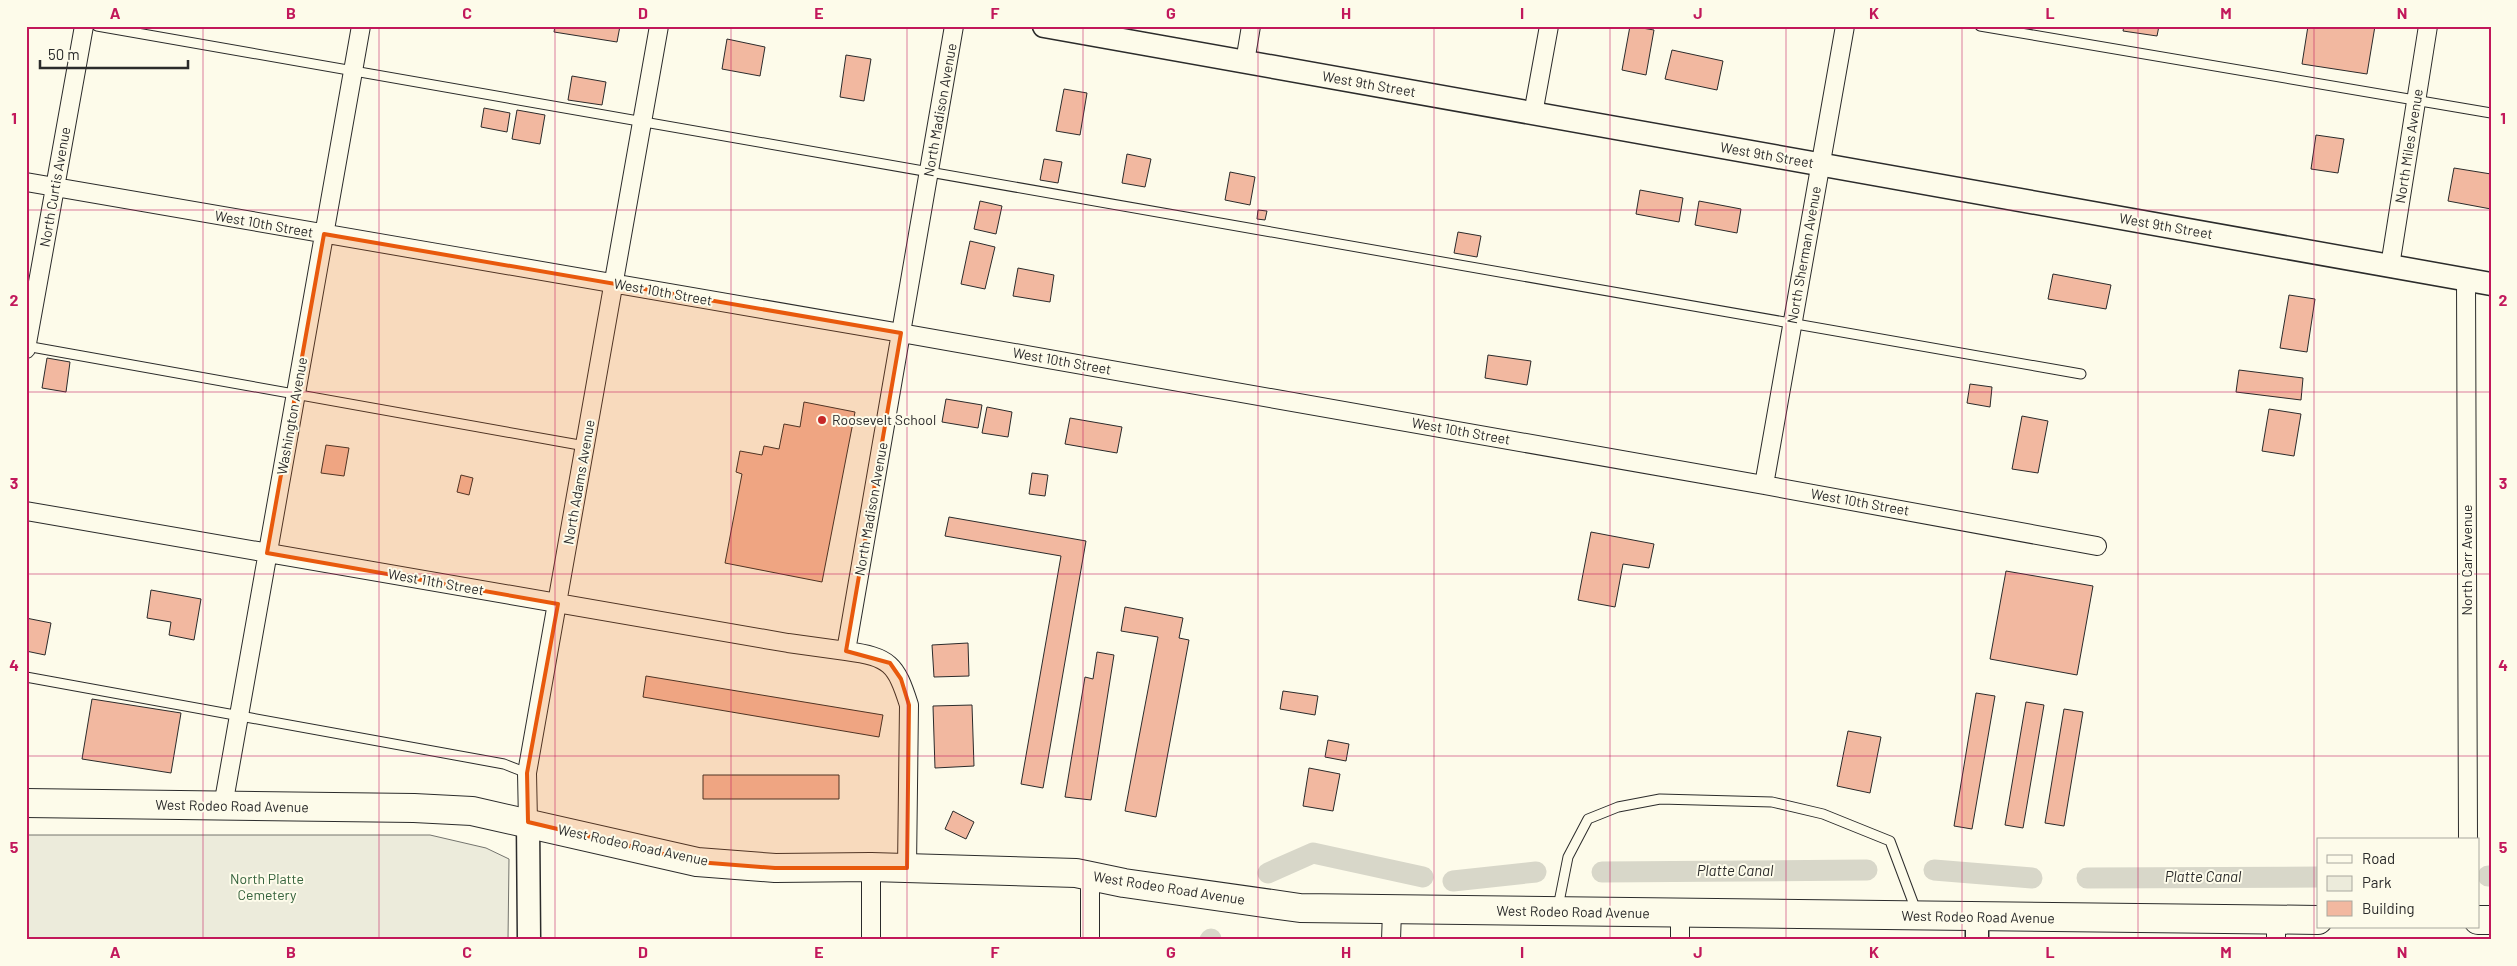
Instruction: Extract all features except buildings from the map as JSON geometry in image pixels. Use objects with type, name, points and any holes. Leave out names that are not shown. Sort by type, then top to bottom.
[{"type":"main road","name":"West Rodeo Road Avenue","points":[[26,803],[472,811],[528,822],[698,862],[775,868],[871,867],[1076,873],[1124,883],[1300,908],[1392,911],[1557,912],[1680,927],[1918,916],[1977,928],[2276,930],[2317,920]]},
{"type":"street","name":"North Curtis Avenue","points":[[26,347],[84,26]]},
{"type":"street","name":"Washington Avenue","points":[[223,806],[361,26]]},
{"type":"street","name":"North Adams Avenue","points":[[529,940],[527,773],[659,26]]},
{"type":"street","name":"North Madison Avenue","points":[[846,651],[954,26]]},
{"type":"street","name":"West 9th Street","points":[[1044,26],[2491,284]]},
{"type":"street","points":[[1245,62],[1252,26]]},
{"type":"street","points":[[1533,114],[1549,26]]},
{"type":"street","name":"North Sherman Avenue","points":[[1764,485],[1845,26]]},
{"type":"street","name":"North Miles Avenue","points":[[2390,266],[2428,26]]},
{"type":"street","name":"West 10th Street","points":[[26,182],[902,333],[1764,485],[2097,546]]},
{"type":"street","name":"North Carr Avenue","points":[[2466,280],[2468,838]]},
{"type":"street","name":"West 11th Street","points":[[26,510],[558,604],[846,651]]},
{"type":"street","points":[[846,651],[890,663],[902,679],[909,705],[907,868]]},
{"type":"street","points":[[871,867],[871,940]]},
{"type":"street","points":[[1090,876],[1090,940]]},
{"type":"street","points":[[1391,940],[1392,911]]},
{"type":"lane","points":[[97,26],[2081,374]]},
{"type":"lane","points":[[1980,26],[2491,113]]},
{"type":"lane","points":[[26,347],[296,393],[585,446]]},
{"type":"lane","points":[[26,677],[504,764],[527,773]]},
{"type":"lane","points":[[1557,912],[1568,857],[1588,819],[1618,807],[1660,798],[1772,802],[1823,814],[1890,841],[1918,916]]},
{"type":"highlighted area","points":[[324,234],[901,333],[846,651],[890,663],[901,679],[909,705],[907,868],[775,868],[697,862],[528,822],[527,773],[558,604],[267,553]]},
{"type":"green space","name":"North Platte Cemetery","points":[[26,835],[430,835],[486,848],[509,859],[508,940],[26,940]]},
{"type":"waterway","name":"Platte Canal","points":[[1268,873],[1313,853],[1423,877]]},
{"type":"waterway","name":"Platte Canal","points":[[1602,872],[1867,870]]},
{"type":"waterway","points":[[1934,870],[2032,878]]},
{"type":"waterway","points":[[1453,881],[1536,872]]},
{"type":"waterway","name":"Platte Canal","points":[[2087,878],[2317,877]]},
{"type":"place","name":"Roosevelt School","points":[[822,420]]}]
